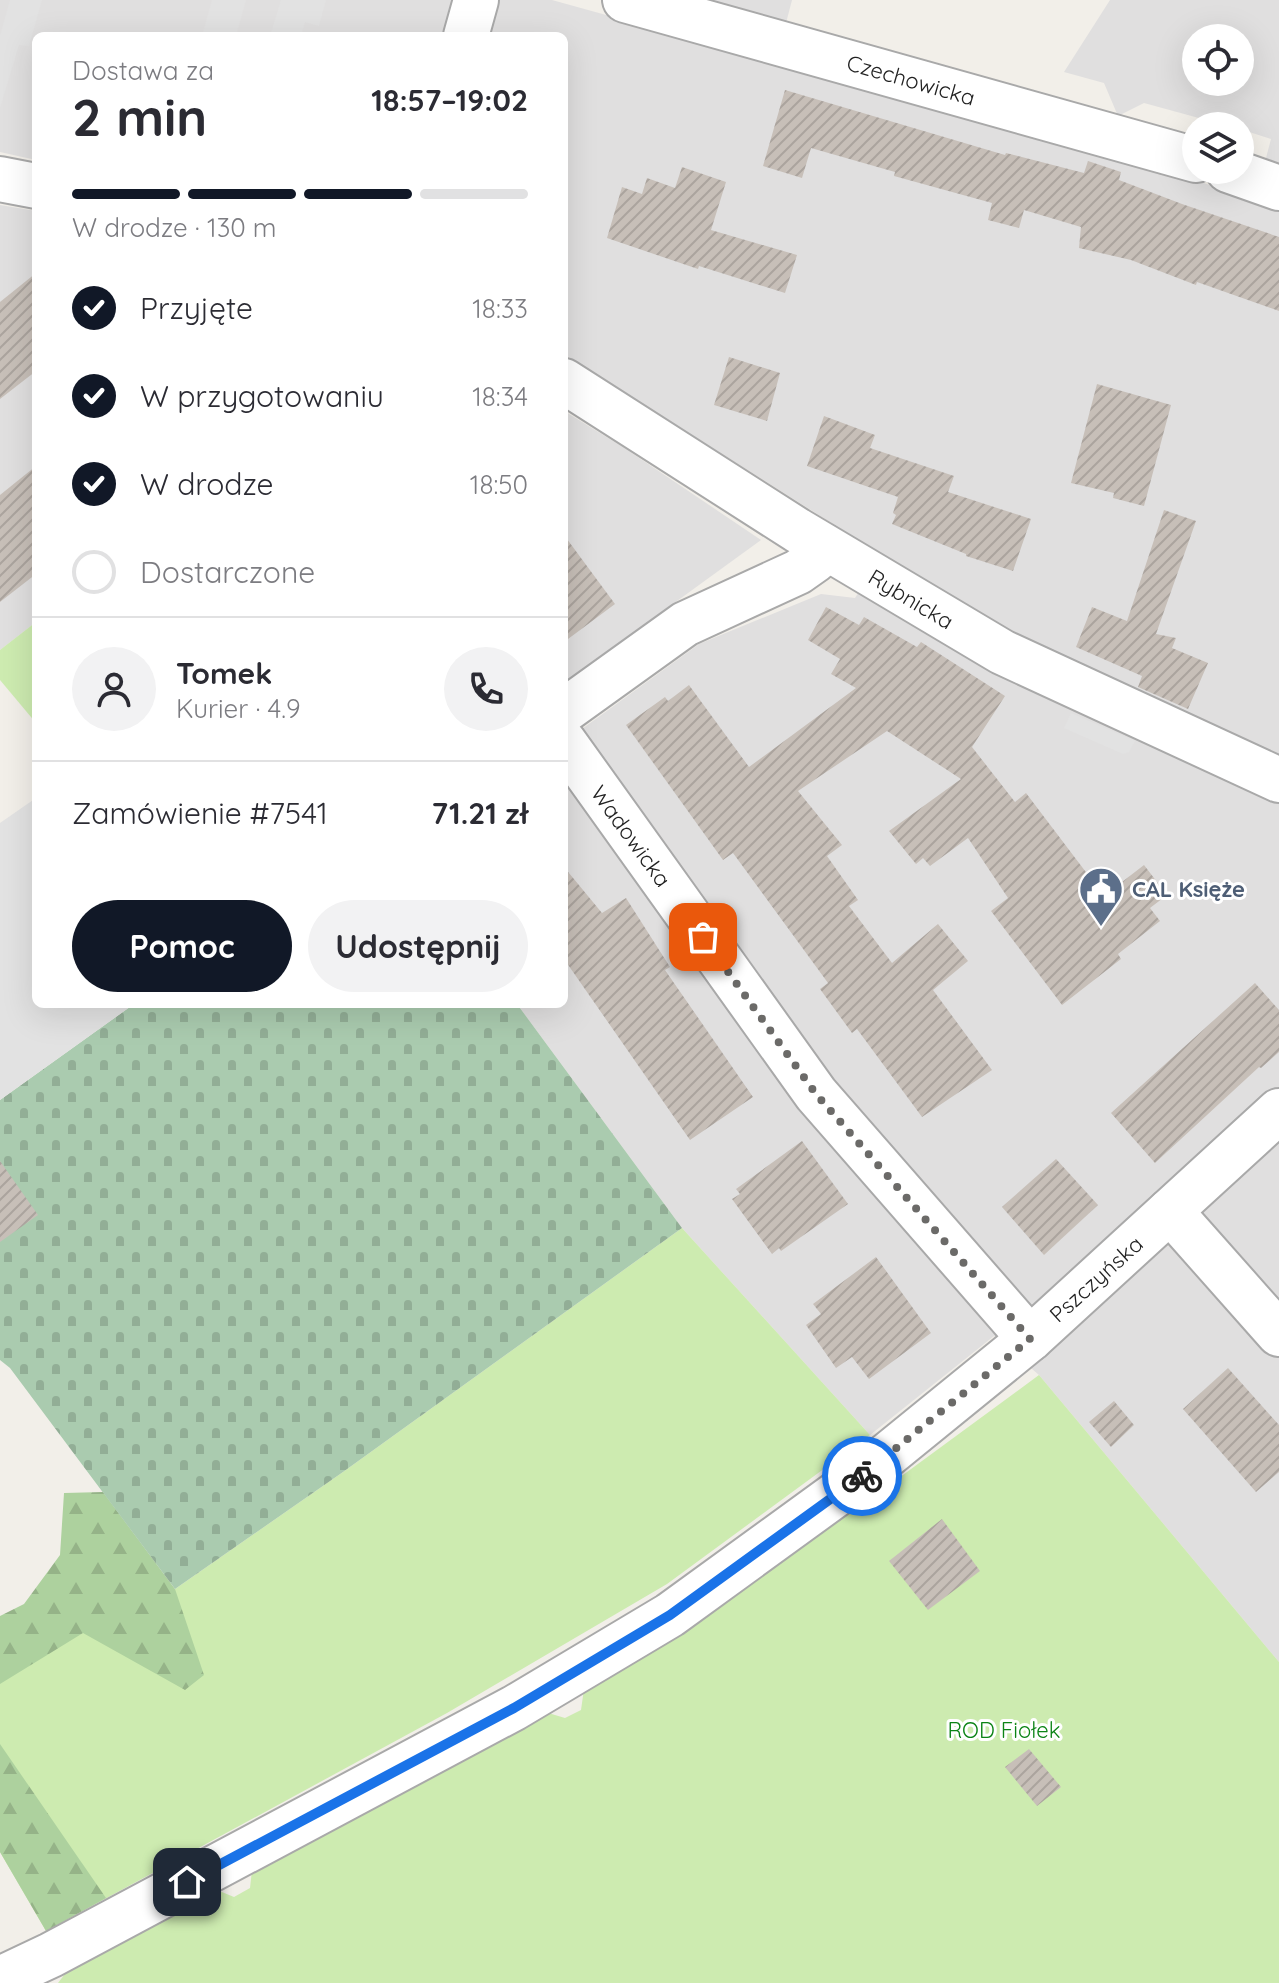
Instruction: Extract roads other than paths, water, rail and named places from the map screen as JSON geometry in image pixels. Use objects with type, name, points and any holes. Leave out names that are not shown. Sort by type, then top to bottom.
[{"type":"street","points":[[467,32],[476,0]]},
{"type":"street","name":"Czechowicka","points":[[625,0],[1182,156]]},
{"type":"street","points":[[0,179],[32,185]]},
{"type":"street","points":[[1254,179],[1279,188]]},
{"type":"street","name":"Rybnicka","points":[[568,384],[823,546],[1002,652],[1279,780]]},
{"type":"street","points":[[568,708],[685,624],[798,572],[815,560],[823,546]]},
{"type":"street","name":"Wadowicka","points":[[568,748],[816,1094],[1030,1339]]},
{"type":"street","name":"Pszczyńska","points":[[0,1979],[514,1708],[670,1615],[864,1474],[1030,1339],[1279,1111]]},
{"type":"street","points":[[1170,1211],[1279,1334]]},
{"type":"place","name":"CAL Księże","points":[[1101,928]]},
{"type":"park label","name":"ROD Fiołek","points":[[1004,1730]]}]
